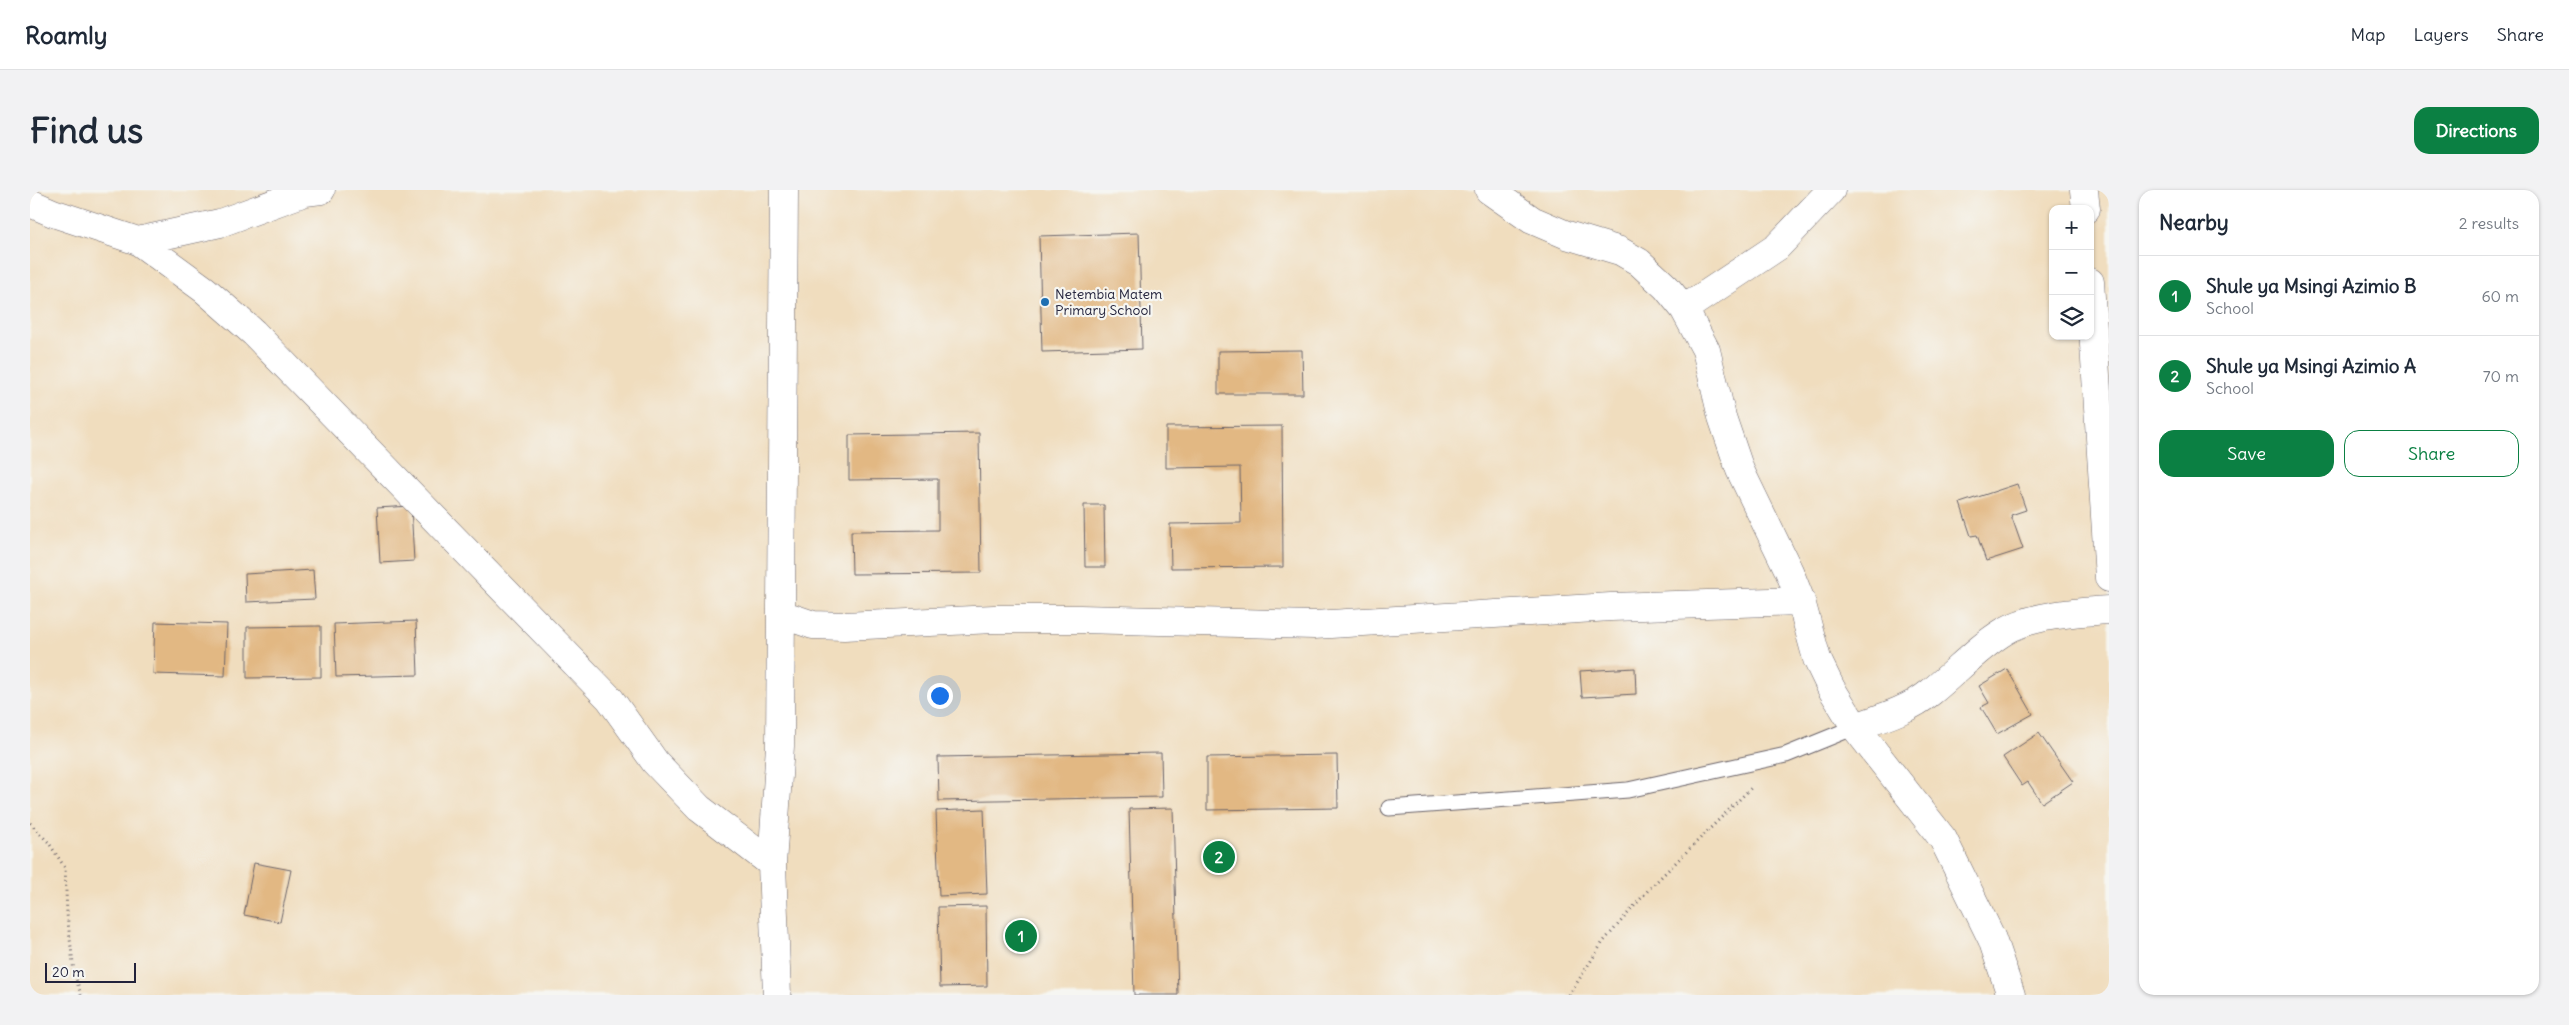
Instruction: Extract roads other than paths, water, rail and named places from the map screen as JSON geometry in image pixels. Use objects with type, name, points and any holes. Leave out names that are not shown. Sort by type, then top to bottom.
[{"type":"street","points":[[138,241],[220,222],[305,192],[321,190]]},
{"type":"street","points":[[777,995],[772,864],[780,746],[784,190]]},
{"type":"street","points":[[1489,190],[1532,220],[1567,235],[1620,251],[1639,262],[1666,288],[1684,309],[1706,350],[1722,417],[1740,470],[1785,563],[1801,601],[1817,659],[1831,688],[1855,727],[1943,839],[1992,938],[2011,995]]},
{"type":"street","points":[[1684,309],[1777,247],[1831,190]]},
{"type":"street","points":[[2084,190],[2086,205]]},
{"type":"street","points":[[30,203],[53,214],[138,241],[205,290],[254,333],[610,699],[655,762],[699,808],[772,864]]},
{"type":"street","points":[[2091,295],[2109,578]]},
{"type":"street","points":[[781,614],[813,625],[844,626],[994,619],[1080,618],[1314,625],[1611,608],[1801,601]]},
{"type":"street","points":[[1855,727],[1895,714],[1929,693],[1976,652],[2006,630],[2038,620],[2077,612],[2109,610]]},
{"type":"lane","points":[[1389,808],[1628,790],[1786,755],[1855,727]]},
{"type":"place","name":"Netembia Matem Primary School","points":[[1045,302]]},
{"type":"place","name":"Shule ya Msingi Azimio A","points":[[1219,857]]},
{"type":"place","name":"Shule ya Msingi Azimio B","points":[[1021,936]]}]
